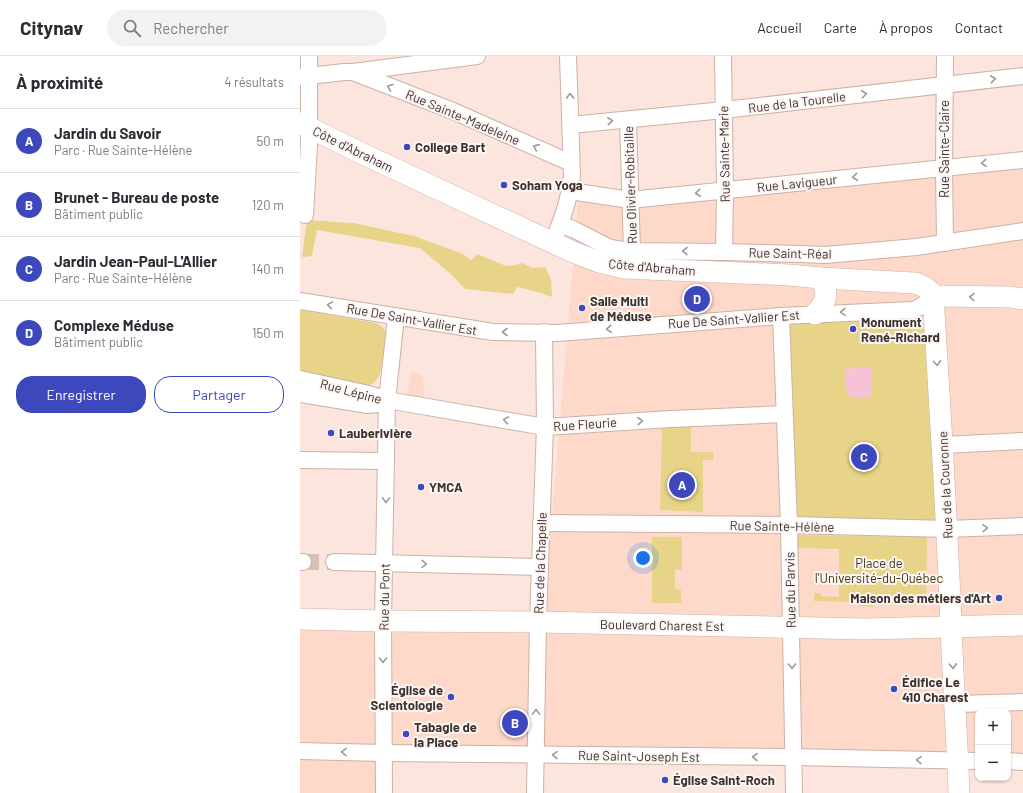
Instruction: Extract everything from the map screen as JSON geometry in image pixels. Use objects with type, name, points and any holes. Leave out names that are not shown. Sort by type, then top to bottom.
[{"type":"main road","name":"Côte d'Abraham","points":[[304,125],[363,154],[556,233],[599,262],[624,268],[789,275],[914,283],[923,285],[930,290],[933,296]]},
{"type":"main road","points":[[815,314],[822,307],[825,301],[825,286],[821,278]]},
{"type":"main road","points":[[933,296],[1004,297],[1023,299]]},
{"type":"main road","name":"Rue de la Couronne","points":[[933,296],[948,529],[955,704],[968,761],[959,793]]},
{"type":"main road","name":"Boulevard Charest Est","points":[[300,619],[866,628],[1023,626]]},
{"type":"street","points":[[305,215],[309,149],[304,125],[305,76],[310,56]]},
{"type":"street","points":[[305,76],[353,72],[477,56]]},
{"type":"street","points":[[556,233],[567,206],[572,176],[568,56]]},
{"type":"street","name":"Rue Sainte-Marie","points":[[723,56],[725,191],[724,252]]},
{"type":"street","name":"Rue Sainte-Claire","points":[[945,56],[945,243]]},
{"type":"street","name":"Rue Sainte-Madeleine","points":[[353,72],[453,111],[571,163]]},
{"type":"street","name":"Rue de la Tourelle","points":[[571,125],[724,110],[1023,76]]},
{"type":"street","name":"Rue Olivier-Robitaille","points":[[628,120],[632,251]]},
{"type":"street","name":"Rue Lavigueur","points":[[570,191],[630,200],[1023,160]]},
{"type":"street","name":"Rue Saint-Réal","points":[[556,233],[572,229],[612,248],[632,251],[825,255],[916,247],[1023,231]]},
{"type":"street","name":"Rue De Saint-Vallier Est","points":[[300,301],[493,332],[557,333],[781,316],[913,310],[926,304],[933,296]]},
{"type":"street","name":"Rue du Pont","points":[[384,793],[383,621],[387,400],[396,316]]},
{"type":"street","name":"Rue du Parvis","points":[[781,316],[789,525],[794,793]]},
{"type":"street","name":"Rue de la Chapelle","points":[[535,793],[538,622],[545,427],[544,332]]},
{"type":"street","name":"Rue Lépine","points":[[300,379],[369,394],[387,400]]},
{"type":"street","name":"Rue Lépine","points":[[300,394],[368,405],[377,404],[387,400]]},
{"type":"street","name":"Rue Fleurie","points":[[387,400],[545,427],[784,414]]},
{"type":"street","points":[[943,445],[1023,441]]},
{"type":"street","points":[[300,460],[386,461]]},
{"type":"street","name":"Rue Sainte-Hélène","points":[[541,523],[789,525],[948,529],[1023,526]]},
{"type":"street","points":[[334,562],[540,567]]},
{"type":"street","points":[[955,704],[1023,702]]},
{"type":"street","name":"Rue Saint-Joseph Est","points":[[300,751],[794,757],[968,761]]},
{"type":"street","points":[[1011,761],[1023,762]]},
{"type":"shaded area","points":[[1023,169],[1023,762],[1011,761],[1011,709],[975,709],[975,761],[384,753],[384,793],[300,793],[300,620],[543,622],[579,193]]},
{"type":"shaded area","points":[[871,367],[872,396],[860,398],[847,395],[845,369]]},
{"type":"shaded area","points":[[411,372],[423,375],[422,381],[425,382],[423,399],[407,397]]},
{"type":"green space","points":[[307,220],[353,223],[414,236],[463,254],[471,260],[477,254],[506,266],[522,263],[533,268],[545,267],[551,279],[552,297],[517,287],[513,294],[465,289],[453,276],[420,248],[317,230],[312,256],[302,257]]},
{"type":"green space","points":[[300,310],[376,323],[381,326],[387,335],[381,370],[375,382],[366,386],[361,386],[300,371]]},
{"type":"green space","points":[[922,318],[922,325],[931,338],[935,521],[796,516],[790,321]],"holes":[[[871,367],[867,397],[845,369]]]},
{"type":"green space","points":[[691,424],[691,452],[713,452],[713,460],[703,460],[703,512],[660,510],[662,426]]},
{"type":"green space","name":"Place de l'Université-du-Québec","points":[[798,535],[927,537],[926,605],[873,604],[873,607],[858,606],[857,602],[814,601],[814,593],[821,593],[822,596],[839,597],[839,549],[798,548]]},
{"type":"green space","points":[[652,537],[682,537],[682,570],[675,570],[675,589],[681,590],[681,603],[652,603]]},
{"type":"tunnel","points":[[303,562],[334,562]]},
{"type":"place","name":"College Bart","points":[[407,147]]},
{"type":"place","name":"Soham Yoga","points":[[504,185]]},
{"type":"place","name":"Complexe Méduse","points":[[697,299]]},
{"type":"place","name":"Salle Multi de Méduse","points":[[582,308]]},
{"type":"place","name":"Monument René-Richard","points":[[853,329]]},
{"type":"place","name":"Lauberivière","points":[[331,433]]},
{"type":"place","name":"Jardin Jean-Paul-L'Allier","points":[[864,457]]},
{"type":"place","name":"Jardin du Savoir","points":[[682,485]]},
{"type":"place","name":"YMCA","points":[[421,487]]},
{"type":"place","name":"Maison des métiers d'Art","points":[[999,598]]},
{"type":"place","name":"Édifice Le 410 Charest","points":[[894,689]]},
{"type":"place","name":"Église de Scientologie","points":[[451,697]]},
{"type":"place","name":"Brunet - Bureau de poste","points":[[515,723]]},
{"type":"place","name":"Tabagie de la Place","points":[[406,734]]},
{"type":"place","name":"Église Saint-Roch","points":[[665,780]]}]
